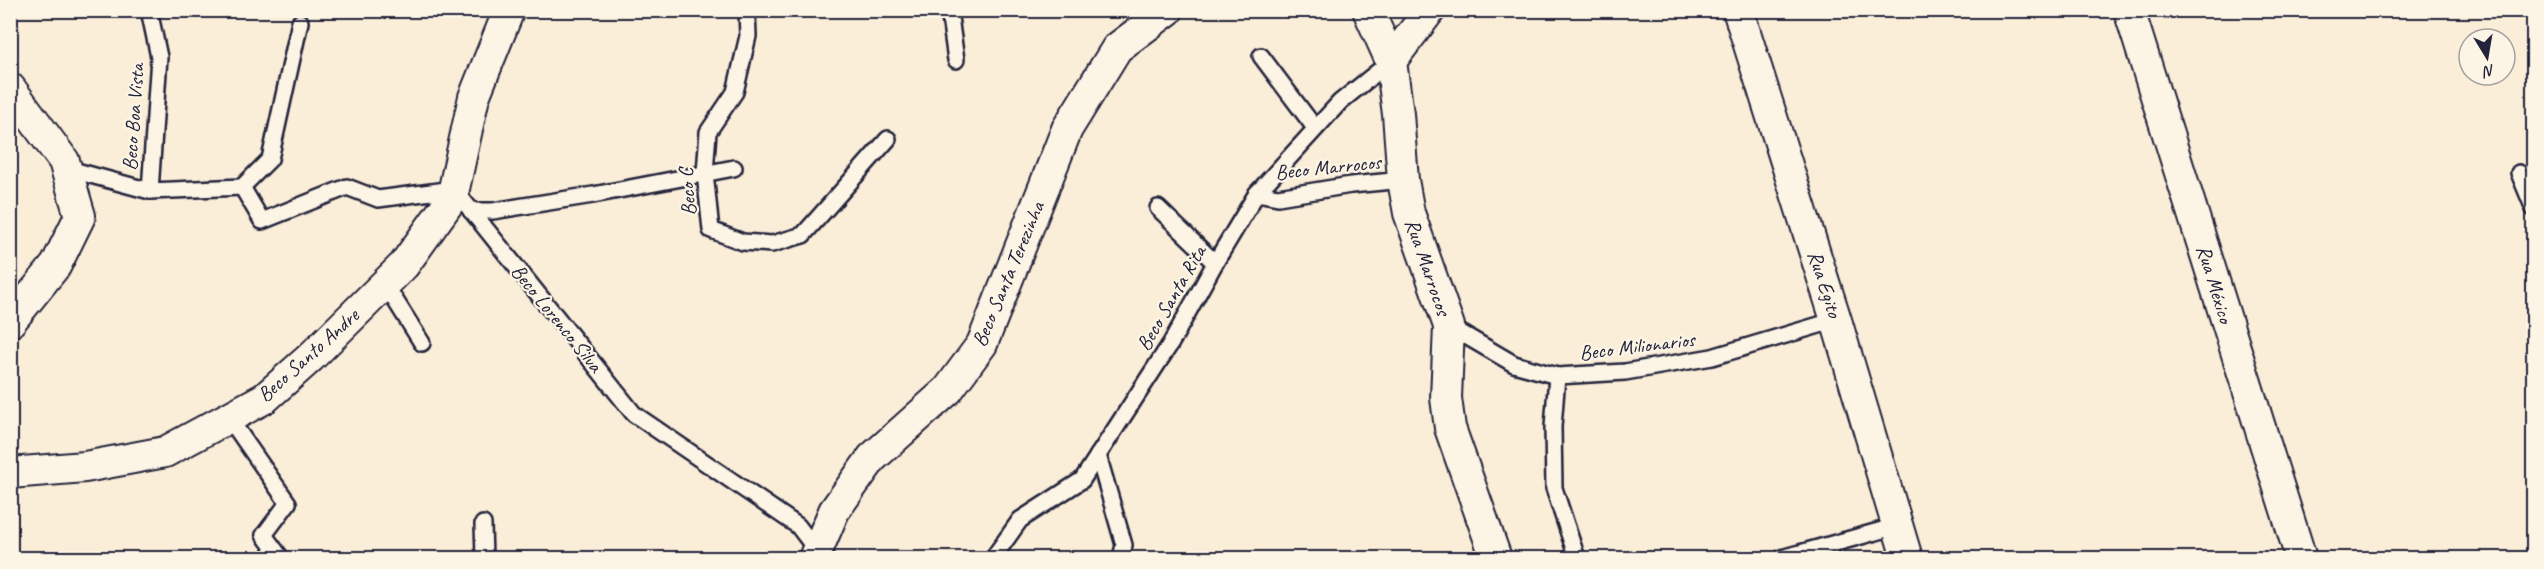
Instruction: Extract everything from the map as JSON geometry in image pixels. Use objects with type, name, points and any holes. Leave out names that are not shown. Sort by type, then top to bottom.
[{"type":"street","points":[[462,200],[474,97],[509,10]]},
{"type":"street","name":"Beco Santa Terezinha","points":[[815,555],[834,511],[872,458],[948,390],[982,344],[1067,129],[1118,48],[1168,10]]},
{"type":"street","name":"Rua Marrocos","points":[[1368,10],[1391,61],[1403,180],[1409,213],[1449,326],[1446,398],[1450,428],[1496,558]]},
{"type":"street","points":[[1391,61],[1430,10]]},
{"type":"street","name":"Rua Egito","points":[[1738,10],[1836,320],[1907,558]]},
{"type":"street","name":"Rua México","points":[[2129,10],[2301,558]]},
{"type":"street","points":[[10,88],[64,161],[80,216],[56,265],[10,322]]},
{"type":"street","name":"Beco Santo Andre","points":[[10,472],[85,467],[165,452],[265,399],[404,265],[452,198],[462,200]]},
{"type":"lane","name":"Beco Boa Vista","points":[[149,10],[159,57],[150,191]]},
{"type":"lane","name":"Beco C","points":[[747,10],[748,36],[735,92],[708,132],[705,173],[711,230],[742,242],[772,244],[802,235],[888,139]]},
{"type":"lane","points":[[949,10],[956,60]]},
{"type":"lane","points":[[65,168],[150,191],[242,187],[270,159],[300,22]]},
{"type":"lane","points":[[1261,56],[1315,128]]},
{"type":"lane","name":"Beco Santa Rita","points":[[993,558],[1020,520],[1082,480],[1172,343],[1215,263],[1257,194],[1340,102],[1391,61]]},
{"type":"lane","points":[[242,187],[262,221],[347,187],[378,199],[462,200],[493,212],[734,168]]},
{"type":"lane","points":[[2519,173],[2534,209]]},
{"type":"lane","name":"Beco Marrocos","points":[[1257,194],[1278,197],[1351,185],[1403,180]]},
{"type":"lane","name":"Beco Lorenco Silva","points":[[462,200],[634,414],[798,526],[815,555]]},
{"type":"lane","points":[[1158,208],[1215,263]]},
{"type":"lane","points":[[385,284],[422,343]]},
{"type":"lane","name":"Beco Milionarios","points":[[1449,326],[1514,364],[1557,376],[1625,372],[1712,357],[1836,320]]},
{"type":"lane","points":[[1557,376],[1553,427],[1554,488],[1577,558]]},
{"type":"lane","points":[[229,418],[288,503],[264,535],[281,558]]},
{"type":"lane","points":[[1098,455],[1124,545],[1121,558]]},
{"type":"lane","points":[[483,524],[484,558]]},
{"type":"lane","points":[[1782,558],[1897,526]]}]
